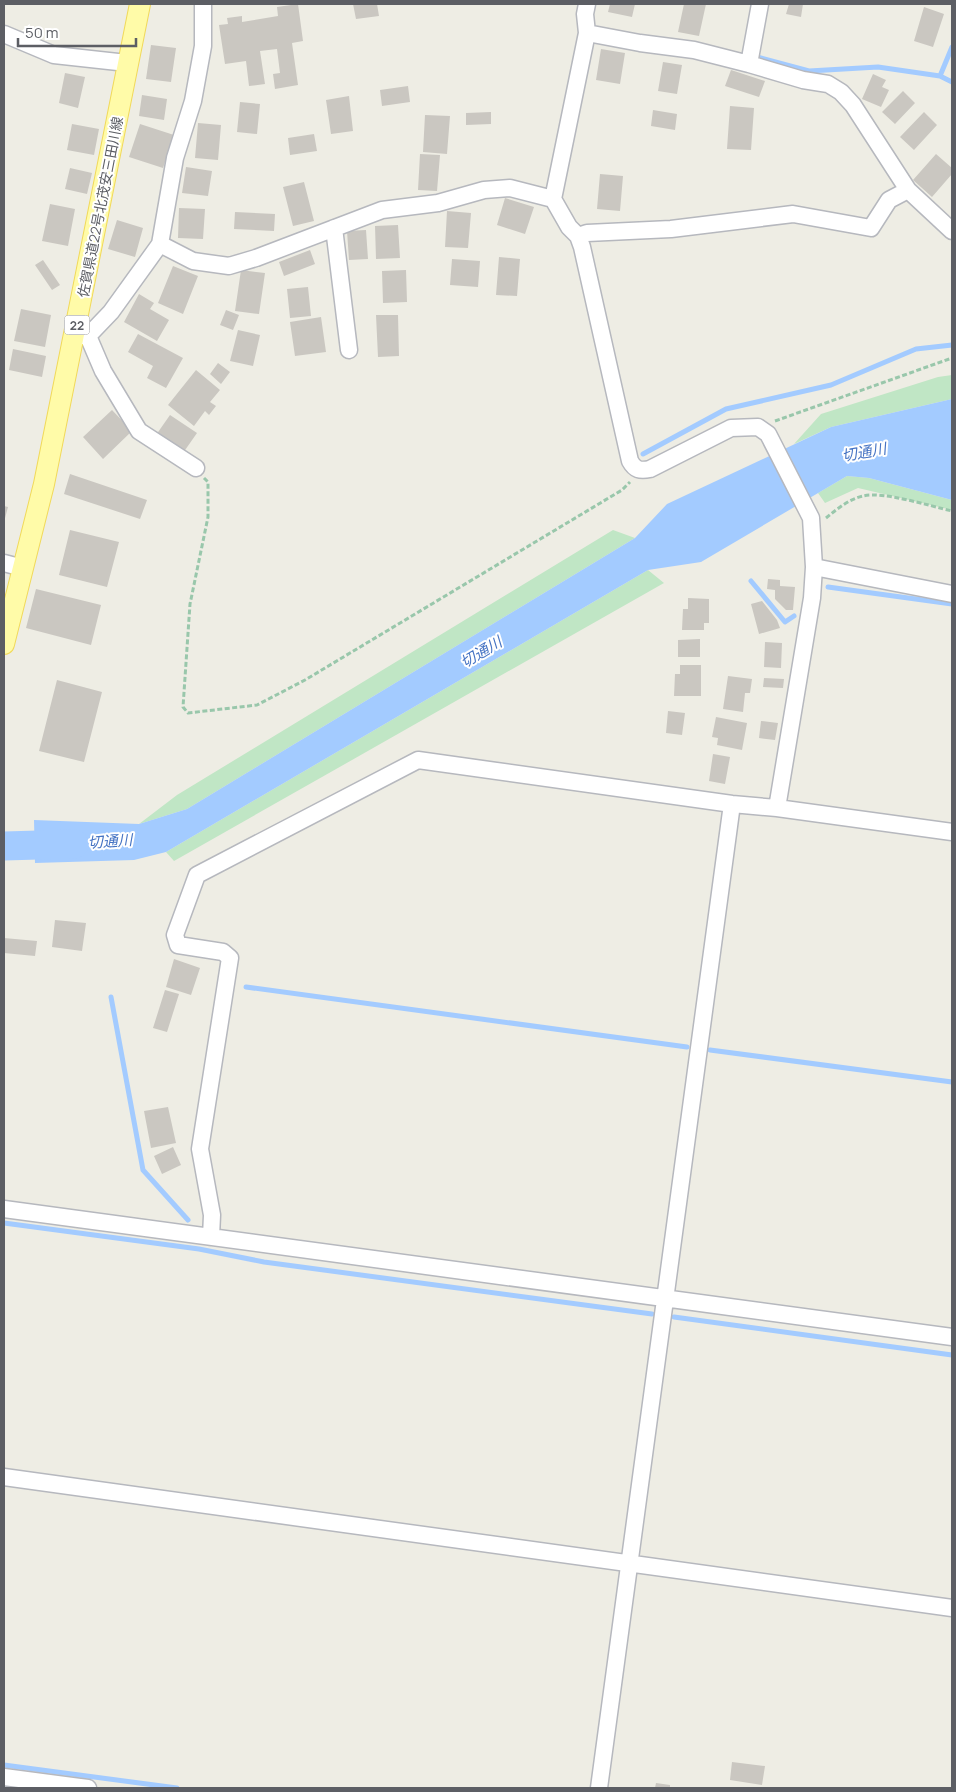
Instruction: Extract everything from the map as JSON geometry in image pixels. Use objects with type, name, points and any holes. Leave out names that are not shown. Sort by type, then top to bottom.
[{"type":"main road","name":"佐賀県道22号北茂安三田川線","points":[[4,644],[81,336],[140,4]]},
{"type":"street","points":[[196,468],[139,432],[81,336],[111,312],[160,244],[175,158],[193,101],[203,46],[203,4]]},
{"type":"street","points":[[587,4],[585,14],[587,33],[553,199],[569,227],[578,236],[590,279],[630,461],[634,468],[641,471],[650,469],[731,428],[763,430],[812,524],[814,567],[812,598],[777,808]]},
{"type":"street","points":[[749,64],[760,4]]},
{"type":"street","points":[[587,33],[640,43],[694,50],[803,80],[828,84],[842,92],[853,105],[908,190],[952,231]]},
{"type":"street","points":[[4,34],[54,55],[128,63]]},
{"type":"street","points":[[160,244],[193,261],[229,266],[256,258],[382,210],[438,202],[484,190],[510,188],[553,199]]},
{"type":"street","points":[[578,236],[587,233],[671,229],[793,214],[871,228],[889,200],[908,190]]},
{"type":"street","points":[[334,228],[348,350]]},
{"type":"street","points":[[4,563],[23,568]]},
{"type":"street","points":[[814,567],[952,594]]},
{"type":"street","points":[[211,1237],[212,1215],[200,1150],[230,958],[223,952],[178,944],[175,935],[197,875],[418,760],[732,804],[777,808],[952,832]]},
{"type":"street","points":[[599,1788],[732,804]]},
{"type":"street","points":[[4,1209],[952,1337]]},
{"type":"street","points":[[4,1477],[952,1608]]},
{"type":"street","points":[[4,1777],[88,1788]]},
{"type":"path","points":[[763,430],[952,358]]},
{"type":"path","points":[[196,468],[208,482],[208,517],[190,604],[183,707],[188,713],[257,705],[305,680],[622,490],[641,471]]},
{"type":"path","points":[[812,524],[850,500],[877,494],[952,511]]},
{"type":"green space","points":[[952,375],[952,399],[831,427],[794,444],[821,414],[938,377]]},
{"type":"green space","points":[[847,476],[869,478],[952,500],[952,510],[858,488],[825,503],[818,493]]},
{"type":"green space","points":[[613,530],[635,538],[187,809],[139,824],[177,795]]},
{"type":"green space","points":[[648,570],[664,583],[174,861],[166,852]]},
{"type":"water","points":[[952,399],[952,500],[869,478],[847,476],[701,562],[648,570],[166,852],[134,860],[35,863],[34,820],[139,824],[187,809],[635,538],[667,504],[831,427]]},
{"type":"building","points":[[298,4],[303,41],[292,43],[298,85],[275,89],[273,74],[280,73],[277,49],[260,51],[265,84],[249,86],[246,61],[225,64],[219,25],[228,24],[227,18],[242,16],[242,22],[278,16],[277,7]]},
{"type":"building","points":[[353,4],[377,4],[379,16],[356,19]]},
{"type":"building","points":[[610,4],[635,4],[632,17],[608,12]]},
{"type":"building","points":[[684,4],[706,4],[699,36],[678,32]]},
{"type":"building","points":[[789,4],[803,4],[801,17],[786,14]]},
{"type":"building","points":[[924,7],[944,14],[933,47],[914,41]]},
{"type":"building","points":[[151,45],[176,48],[171,82],[146,79]]},
{"type":"building","points":[[601,49],[625,53],[620,84],[596,80]]},
{"type":"building","points":[[663,62],[682,65],[677,94],[658,91]]},
{"type":"building","points":[[731,70],[765,81],[759,97],[725,86]]},
{"type":"building","points":[[65,73],[85,77],[78,108],[59,103]]},
{"type":"building","points":[[873,74],[886,80],[882,87],[889,90],[881,107],[862,99]]},
{"type":"building","points":[[408,86],[410,102],[382,106],[380,90]]},
{"type":"building","points":[[903,91],[915,103],[895,124],[882,112]]},
{"type":"building","points":[[142,95],[167,99],[164,120],[139,116]]},
{"type":"building","points":[[349,96],[353,131],[331,134],[326,100]]},
{"type":"building","points":[[240,102],[260,104],[257,134],[237,132]]},
{"type":"building","points":[[730,106],[754,108],[751,150],[727,149]]},
{"type":"building","points":[[653,110],[677,114],[675,130],[651,126]]},
{"type":"building","points":[[491,112],[491,124],[466,125],[466,113]]},
{"type":"building","points":[[924,112],[937,125],[914,150],[900,137]]},
{"type":"building","points":[[425,115],[450,116],[447,154],[423,152]]},
{"type":"building","points":[[198,123],[221,125],[218,160],[195,158]]},
{"type":"building","points":[[72,124],[99,129],[94,155],[67,150]]},
{"type":"building","points":[[140,124],[174,135],[163,168],[129,157]]},
{"type":"building","points":[[314,134],[317,151],[290,155],[288,138]]},
{"type":"building","points":[[420,154],[440,155],[437,191],[418,190]]},
{"type":"building","points":[[936,154],[952,168],[952,174],[932,197],[913,180]]},
{"type":"building","points":[[186,167],[212,171],[208,196],[182,193]]},
{"type":"building","points":[[70,168],[92,173],[87,194],[65,189]]},
{"type":"building","points":[[600,174],[623,176],[620,211],[597,209]]},
{"type":"building","points":[[304,182],[314,221],[293,226],[283,187]]},
{"type":"building","points":[[505,198],[534,207],[525,234],[497,225]]},
{"type":"building","points":[[50,204],[75,209],[68,246],[42,241]]},
{"type":"building","points":[[179,208],[205,209],[203,239],[178,238]]},
{"type":"building","points":[[447,211],[471,213],[468,248],[445,247]]},
{"type":"building","points":[[235,212],[275,214],[274,231],[234,229]]},
{"type":"building","points":[[117,220],[143,228],[135,257],[108,249]]},
{"type":"building","points":[[398,225],[400,258],[376,259],[375,226]]},
{"type":"building","points":[[366,230],[368,259],[349,260],[347,231]]},
{"type":"building","points":[[310,250],[315,264],[284,276],[279,262]]},
{"type":"building","points":[[499,257],[520,259],[517,296],[496,295]]},
{"type":"building","points":[[452,259],[480,261],[478,287],[450,285]]},
{"type":"building","points":[[43,260],[60,285],[52,290],[35,265]]},
{"type":"building","points":[[173,266],[198,276],[183,314],[158,303]]},
{"type":"building","points":[[241,270],[265,273],[259,314],[235,311]]},
{"type":"building","points":[[406,270],[407,302],[383,303],[382,271]]},
{"type":"building","points":[[308,287],[311,316],[290,318],[287,289]]},
{"type":"building","points":[[139,294],[154,303],[150,309],[169,320],[157,341],[124,322]]},
{"type":"building","points":[[21,309],[51,315],[45,347],[14,341]]},
{"type":"building","points":[[226,310],[239,315],[233,330],[220,325]]},
{"type":"building","points":[[376,315],[398,315],[399,356],[378,357]]},
{"type":"building","points":[[321,317],[326,352],[295,356],[290,322]]},
{"type":"building","points":[[238,330],[260,335],[253,366],[230,361]]},
{"type":"building","points":[[138,334],[183,358],[166,388],[147,378],[153,366],[128,352]]},
{"type":"building","points":[[13,349],[46,356],[42,377],[9,370]]},
{"type":"building","points":[[218,363],[230,372],[221,384],[210,374]]},
{"type":"building","points":[[196,370],[220,390],[210,402],[216,406],[209,415],[205,411],[194,426],[168,405]]},
{"type":"building","points":[[112,410],[132,431],[103,459],[83,437]]},
{"type":"building","points":[[170,415],[197,433],[183,453],[156,435]]},
{"type":"building","points":[[70,474],[147,500],[140,519],[64,494]]},
{"type":"building","points":[[4,506],[8,507],[4,522]]},
{"type":"building","points":[[70,530],[119,542],[107,587],[59,575]]},
{"type":"building","points":[[768,579],[780,580],[780,586],[795,587],[793,610],[786,610],[775,599],[775,590],[767,589]]},
{"type":"building","points":[[36,589],[101,605],[91,645],[26,628]]},
{"type":"building","points":[[688,598],[709,599],[709,623],[704,623],[704,630],[682,630],[683,609],[688,609]]},
{"type":"building","points":[[762,601],[777,620],[780,628],[759,634],[751,604]]},
{"type":"building","points":[[700,639],[700,657],[678,657],[678,640]]},
{"type":"building","points":[[765,642],[782,643],[781,668],[764,667]]},
{"type":"building","points":[[680,665],[701,665],[701,696],[674,696],[675,674],[680,674]]},
{"type":"building","points":[[728,676],[752,679],[750,693],[745,693],[743,712],[723,709]]},
{"type":"building","points":[[764,678],[784,679],[783,688],[763,687]]},
{"type":"building","points":[[57,680],[102,692],[84,762],[39,751]]},
{"type":"building","points":[[668,711],[685,713],[682,735],[666,733]]},
{"type":"building","points":[[716,717],[747,723],[742,750],[717,745],[718,738],[712,737]]},
{"type":"building","points":[[761,721],[778,723],[775,740],[759,738]]},
{"type":"building","points":[[713,754],[730,757],[725,784],[709,781]]},
{"type":"building","points":[[55,920],[86,923],[82,951],[52,947]]},
{"type":"building","points":[[4,938],[37,941],[35,956],[4,953]]},
{"type":"building","points":[[174,959],[200,968],[191,995],[166,987]]},
{"type":"building","points":[[165,990],[179,994],[167,1032],[153,1028]]},
{"type":"building","points":[[168,1107],[176,1143],[151,1148],[144,1111]]},
{"type":"building","points":[[173,1147],[181,1165],[162,1174],[154,1156]]},
{"type":"building","points":[[732,1762],[765,1766],[762,1785],[730,1780]]},
{"type":"building","points":[[656,1783],[670,1785],[670,1788],[655,1788]]},
{"type":"waterway","points":[[757,57],[809,71],[878,67],[940,76],[952,47]]},
{"type":"waterway","points":[[940,76],[952,82]]},
{"type":"waterway","points":[[643,454],[726,409],[831,385],[916,349],[952,345]]},
{"type":"waterway","points":[[751,581],[785,622],[794,616]]},
{"type":"waterway","points":[[828,587],[952,604]]},
{"type":"waterway","name":"切通川","points":[[4,846],[74,844]]},
{"type":"waterway","points":[[246,987],[687,1047]]},
{"type":"waterway","points":[[111,997],[143,1170],[188,1220]]},
{"type":"waterway","points":[[710,1050],[952,1082]]},
{"type":"waterway","points":[[4,1223],[199,1249],[264,1262],[652,1314]]},
{"type":"waterway","points":[[674,1317],[952,1355]]},
{"type":"waterway","points":[[4,1765],[177,1788]]}]
